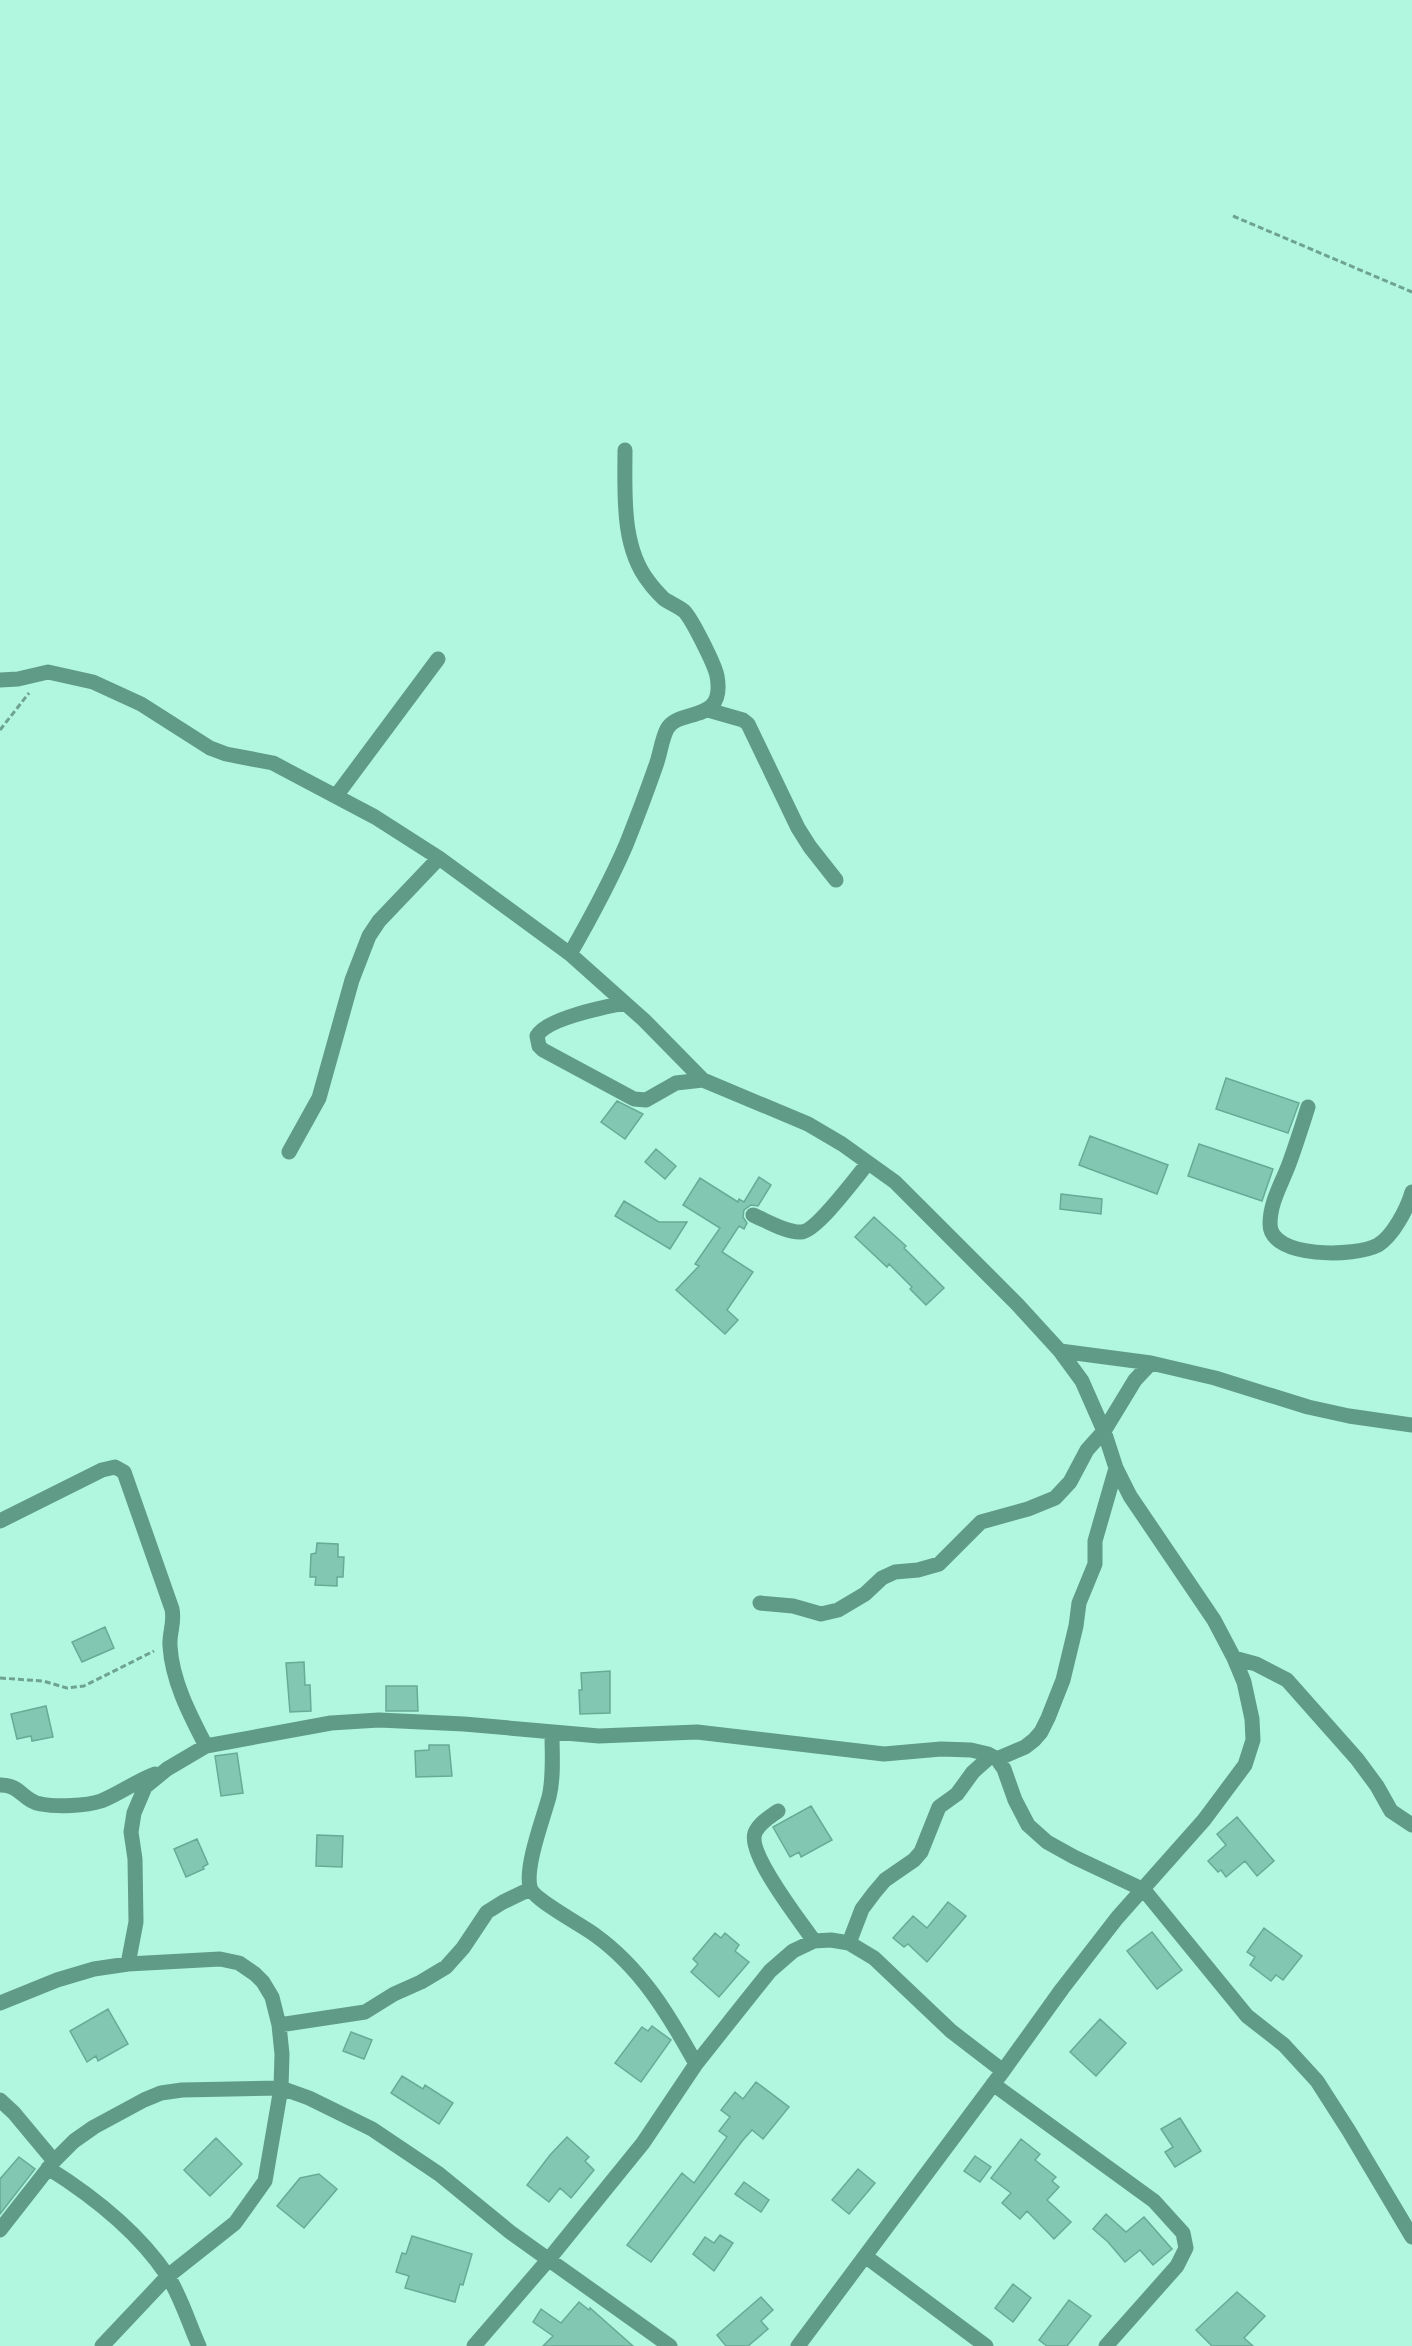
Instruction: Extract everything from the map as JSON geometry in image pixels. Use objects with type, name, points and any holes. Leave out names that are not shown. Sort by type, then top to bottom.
[{"type":"street","points":[[570,954],[626,845],[668,727],[676,721],[708,710],[717,690],[717,676],[711,660],[684,611],[663,598],[648,582],[635,556],[625,502],[625,450]]},
{"type":"street","points":[[336,796],[438,659]]},
{"type":"street","points":[[0,680],[18,679],[48,672],[93,681],[141,704],[210,748],[234,756],[273,763],[296,773],[375,817],[439,858],[570,954],[625,1003],[703,1080],[808,1124],[895,1182],[1017,1304],[1060,1351],[1082,1381],[1104,1431],[1116,1468],[1130,1496],[1214,1620],[1234,1658],[1244,1682],[1252,1719],[1253,1740],[1245,1765],[1211,1812],[1117,1918],[1062,1989],[798,2346]]},
{"type":"street","points":[[708,710],[748,724],[798,828],[810,848],[836,880]]},
{"type":"street","points":[[289,1152],[319,1098],[352,980],[369,936],[379,921],[439,858]]},
{"type":"street","points":[[625,1003],[586,1011],[544,1028],[537,1036],[539,1046],[634,1099],[646,1100],[676,1083],[703,1080]]},
{"type":"street","points":[[1308,1107],[1289,1164],[1274,1198],[1269,1226],[1277,1241],[1293,1250],[1362,1252],[1380,1244],[1398,1223],[1412,1192]]},
{"type":"street","points":[[753,1215],[799,1233],[807,1232],[828,1212],[868,1163]]},
{"type":"street","points":[[1060,1351],[1151,1363],[1215,1378],[1308,1407],[1349,1416],[1412,1425]]},
{"type":"street","points":[[760,1603],[793,1605],[821,1614],[838,1610],[865,1594],[882,1578],[895,1572],[918,1570],[939,1564],[981,1522],[1028,1509],[1055,1498],[1070,1482],[1087,1450],[1104,1431],[1135,1380],[1151,1363]]},
{"type":"street","points":[[0,1521],[102,1470],[115,1467],[120,1469],[127,1479],[172,1609],[171,1658],[186,1706],[206,1746]]},
{"type":"street","points":[[849,1943],[862,1909],[874,1893],[885,1880],[914,1860],[921,1852],[939,1807],[957,1794],[973,1772],[994,1758],[1024,1747],[1041,1732],[1063,1680],[1076,1626],[1078,1603],[1095,1564],[1095,1541],[1116,1468]]},
{"type":"street","points":[[1234,1658],[1256,1664],[1287,1680],[1357,1759],[1377,1786],[1391,1811],[1412,1825]]},
{"type":"street","points":[[128,1964],[136,1922],[135,1859],[131,1832],[134,1813],[145,1787],[167,1769],[206,1746],[331,1723],[379,1720],[464,1724],[599,1736],[697,1732],[884,1754],[941,1749],[971,1750],[994,1758],[1004,1769],[1015,1800],[1028,1825],[1041,1836],[1074,1857],[1144,1890],[1247,2016],[1284,2045],[1317,2081],[1412,2237]]},
{"type":"street","points":[[552,1733],[549,1795],[529,1875],[530,1889],[547,1904],[577,1921],[601,1939],[646,1983],[668,2015],[696,2064]]},
{"type":"street","points":[[0,1785],[19,1790],[31,1802],[85,1805],[102,1800],[136,1781],[167,1769]]},
{"type":"street","points":[[778,1811],[763,1822],[755,1834],[755,1843],[760,1860],[774,1884],[814,1941]]},
{"type":"street","points":[[279,2025],[366,2012],[394,1994],[446,1967],[463,1948],[487,1912],[530,1889]]},
{"type":"street","points":[[474,2346],[549,2259],[643,2143],[696,2064],[770,1971],[793,1951],[814,1941],[831,1940],[849,1943],[874,1958],[951,2031],[1003,2071]]},
{"type":"street","points":[[0,2003],[57,1980],[94,1969],[128,1964],[220,1959],[239,1963],[255,1974],[272,1997],[279,2025],[282,2054],[281,2088],[265,2181],[235,2223],[168,2276],[102,2346]]},
{"type":"street","points":[[993,2085],[1154,2201],[1183,2234],[1186,2248],[1177,2266],[1106,2346]]},
{"type":"street","points":[[0,2230],[51,2164],[74,2141],[94,2127],[161,2093],[205,2088],[281,2088],[309,2098],[372,2129],[439,2174],[510,2232],[670,2346]]},
{"type":"street","points":[[0,2100],[14,2113],[51,2164],[87,2193],[146,2248],[168,2276],[199,2346]]},
{"type":"street","points":[[865,2256],[986,2346]]},
{"type":"path","points":[[1233,216],[1412,292]]},
{"type":"path","points":[[0,730],[30,691],[39,673]]},
{"type":"path","points":[[0,1678],[43,1681],[67,1688],[84,1686],[170,1644]]},
{"type":"building","points":[[1226,1078],[1299,1103],[1288,1133],[1216,1109]]},
{"type":"building","points":[[617,1101],[643,1114],[625,1139],[601,1122]]},
{"type":"building","points":[[1090,1136],[1168,1165],[1157,1194],[1079,1165]]},
{"type":"building","points":[[1199,1144],[1273,1169],[1262,1201],[1188,1176]]},
{"type":"building","points":[[656,1149],[676,1166],[665,1179],[645,1162]]},
{"type":"building","points":[[759,1177],[771,1185],[758,1206],[751,1205],[744,1210],[743,1217],[747,1223],[744,1229],[739,1226],[722,1252],[753,1272],[727,1310],[738,1320],[725,1334],[676,1290],[699,1266],[695,1264],[720,1228],[683,1205],[700,1178],[738,1202],[739,1199],[744,1202]]},
{"type":"building","points":[[1061,1194],[1102,1199],[1101,1214],[1060,1209]]},
{"type":"building","points":[[624,1201],[659,1222],[687,1222],[670,1249],[615,1216]]},
{"type":"building","points":[[874,1217],[906,1246],[904,1248],[944,1288],[926,1305],[889,1264],[887,1267],[855,1237]]},
{"type":"building","points":[[317,1543],[338,1544],[338,1557],[344,1557],[343,1577],[337,1577],[337,1586],[315,1585],[316,1577],[310,1577],[311,1554],[316,1553]]},
{"type":"building","points":[[105,1627],[114,1648],[82,1662],[72,1642]]},
{"type":"building","points":[[304,1662],[305,1685],[310,1685],[311,1711],[290,1712],[286,1663]]},
{"type":"building","points":[[610,1671],[610,1713],[580,1714],[581,1673]]},
{"type":"building","points":[[386,1686],[417,1686],[418,1711],[386,1711]]},
{"type":"building","points":[[46,1706],[53,1737],[32,1741],[31,1736],[17,1739],[11,1714]]},
{"type":"building","points":[[429,1745],[449,1745],[452,1776],[416,1777],[415,1751],[429,1750]]},
{"type":"building","points":[[237,1753],[243,1793],[221,1796],[215,1756]]},
{"type":"building","points":[[811,1806],[832,1840],[801,1857],[799,1852],[790,1857],[773,1827]]},
{"type":"building","points":[[1237,1817],[1274,1861],[1257,1876],[1245,1861],[1226,1877],[1221,1870],[1218,1872],[1208,1861],[1226,1845],[1217,1834]]},
{"type":"building","points":[[317,1835],[343,1836],[342,1867],[316,1866]]},
{"type":"building","points":[[197,1839],[208,1864],[203,1867],[204,1869],[186,1877],[174,1849]]},
{"type":"building","points":[[948,1902],[966,1916],[927,1962],[908,1944],[904,1947],[893,1938],[913,1916],[927,1928]]},
{"type":"building","points":[[1264,1928],[1302,1956],[1283,1980],[1276,1975],[1271,1981],[1250,1965],[1255,1957],[1247,1952]]},
{"type":"building","points":[[1152,1932],[1182,1970],[1157,1989],[1127,1951]]},
{"type":"building","points":[[715,1933],[721,1938],[725,1933],[739,1945],[735,1951],[749,1962],[719,1997],[691,1972],[698,1964],[693,1959]]},
{"type":"building","points":[[108,2009],[128,2044],[98,2061],[96,2056],[87,2062],[70,2031]]},
{"type":"building","points":[[1100,2019],[1126,2043],[1096,2076],[1070,2052]]},
{"type":"building","points":[[652,2026],[671,2040],[641,2082],[615,2063],[642,2027],[648,2031]]},
{"type":"building","points":[[351,2032],[372,2040],[364,2059],[343,2051]]},
{"type":"building","points":[[402,2076],[423,2089],[425,2085],[453,2103],[439,2124],[391,2093]]},
{"type":"building","points":[[756,2082],[789,2107],[763,2139],[752,2130],[743,2140],[651,2262],[627,2245],[682,2173],[694,2183],[727,2137],[719,2131],[730,2117],[721,2110],[735,2092],[743,2099]]},
{"type":"building","points":[[1180,2118],[1201,2151],[1175,2167],[1165,2152],[1173,2147],[1161,2129]]},
{"type":"building","points":[[567,2137],[589,2157],[585,2161],[594,2170],[571,2198],[560,2188],[549,2202],[527,2185]]},
{"type":"building","points":[[216,2138],[242,2164],[210,2196],[184,2170]]},
{"type":"building","points":[[1021,2139],[1040,2154],[1035,2160],[1056,2177],[1052,2181],[1059,2187],[1047,2200],[1071,2222],[1054,2239],[1027,2211],[1020,2219],[1002,2203],[1011,2193],[991,2178]]},
{"type":"building","points":[[975,2156],[991,2167],[980,2182],[964,2171]]},
{"type":"building","points":[[19,2157],[35,2169],[0,2214],[0,2179]]},
{"type":"building","points":[[858,2169],[875,2183],[849,2214],[832,2200]]},
{"type":"building","points":[[319,2174],[337,2189],[304,2228],[277,2206],[300,2178]]},
{"type":"building","points":[[744,2182],[769,2200],[761,2212],[735,2194]]},
{"type":"building","points":[[1106,2214],[1126,2232],[1144,2217],[1172,2249],[1153,2265],[1140,2250],[1125,2262],[1093,2229]]},
{"type":"building","points":[[720,2235],[733,2243],[714,2271],[693,2254],[705,2237],[714,2243]]},
{"type":"building","points":[[412,2236],[472,2254],[463,2285],[460,2284],[455,2302],[405,2288],[409,2276],[396,2272],[402,2253],[406,2254]]},
{"type":"building","points":[[1013,2284],[1031,2298],[1013,2322],[995,2308]]},
{"type":"building","points":[[1237,2292],[1265,2316],[1244,2338],[1253,2346],[1212,2346],[1196,2330]]},
{"type":"building","points":[[761,2297],[773,2310],[761,2321],[768,2329],[748,2346],[726,2346],[717,2335]]},
{"type":"building","points":[[1069,2300],[1091,2316],[1067,2346],[1047,2346],[1039,2340]]},
{"type":"building","points":[[579,2302],[589,2310],[590,2308],[633,2346],[543,2346],[553,2336],[533,2322],[541,2309],[561,2323]]}]
